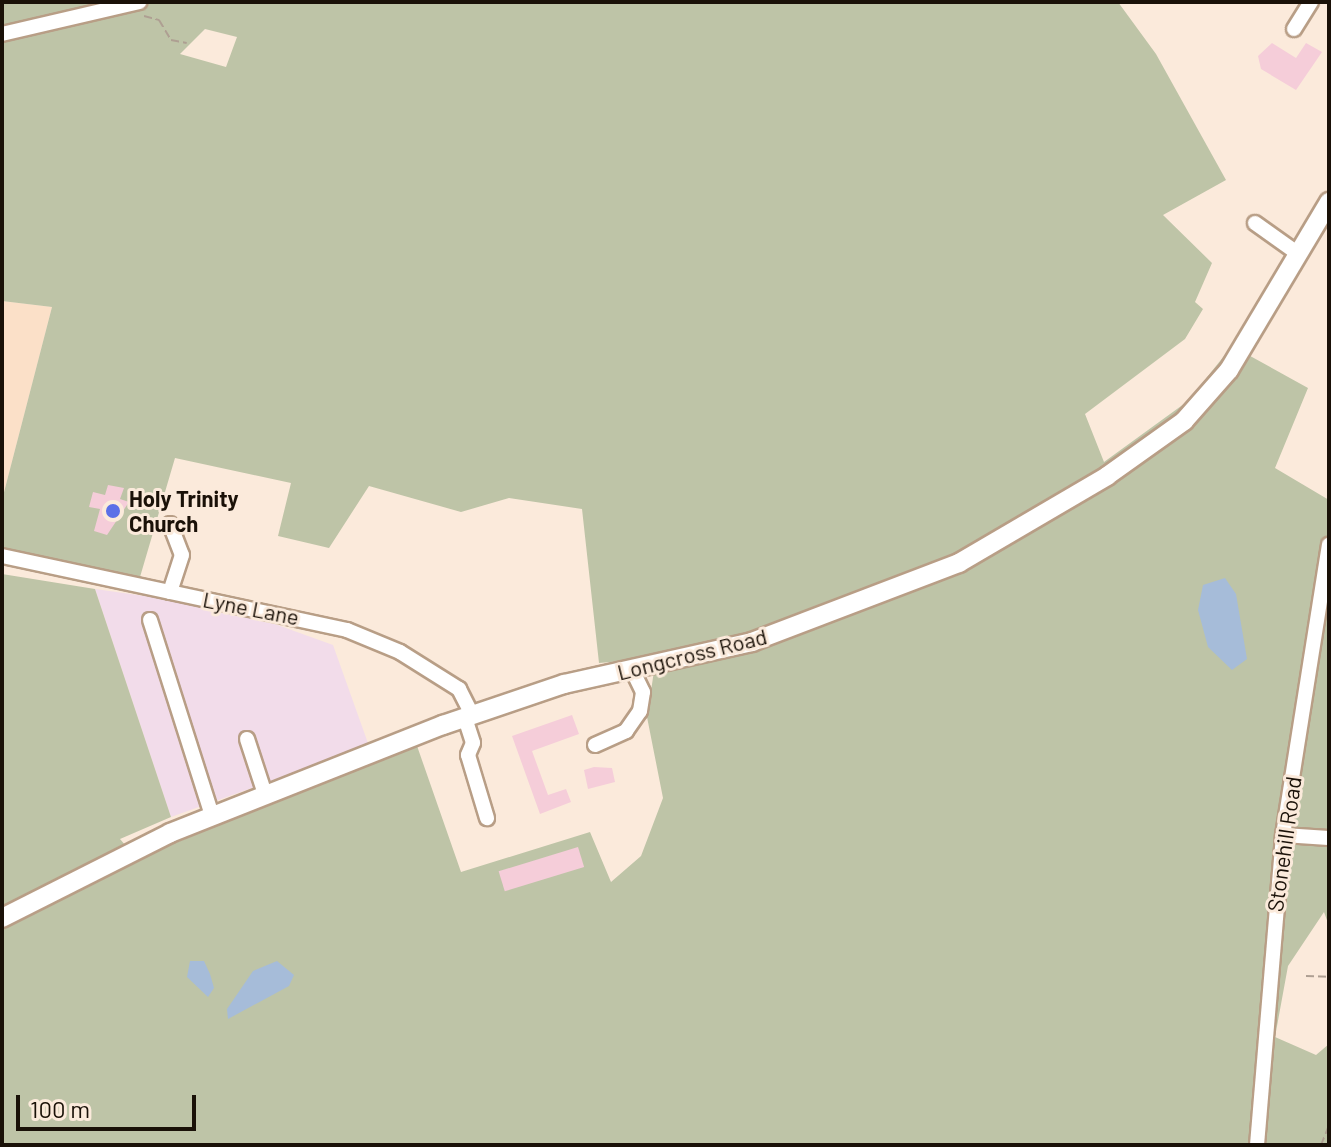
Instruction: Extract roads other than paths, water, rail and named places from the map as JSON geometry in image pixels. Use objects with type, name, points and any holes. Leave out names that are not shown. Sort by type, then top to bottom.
[{"type":"main road","name":"Longcross Road","points":[[2,918],[103,862],[212,815],[468,717],[632,669],[752,642],[959,563],[1107,476],[1164,438],[1216,388],[1329,202]]},
{"type":"street","points":[[1294,29],[1311,2]]},
{"type":"street","points":[[2,34],[136,8]]},
{"type":"street","points":[[1255,223],[1294,257]]},
{"type":"street","points":[[170,524],[182,555],[170,592]]},
{"type":"street","name":"Stonehill Road","points":[[1257,1145],[1283,835],[1326,585],[1329,545]]},
{"type":"street","name":"Lyne Lane","points":[[2,556],[291,615],[376,640],[459,689],[468,717]]},
{"type":"street","points":[[150,620],[212,815]]},
{"type":"street","points":[[595,745],[626,731],[640,711],[643,692],[632,669]]},
{"type":"street","points":[[468,717],[473,743],[468,755],[487,818]]},
{"type":"street","points":[[247,739],[265,794]]},
{"type":"street","points":[[1283,835],[1329,838]]},
{"type":"water","points":[[1225,578],[1236,594],[1247,659],[1232,670],[1208,647],[1198,610],[1203,585]]},
{"type":"water","points":[[190,961],[204,961],[214,988],[208,997],[187,977]]},
{"type":"water","points":[[277,961],[294,975],[289,986],[228,1019],[227,1009],[253,971]]},
{"type":"place","name":"Holy Trinity Church","points":[[113,511]]}]
